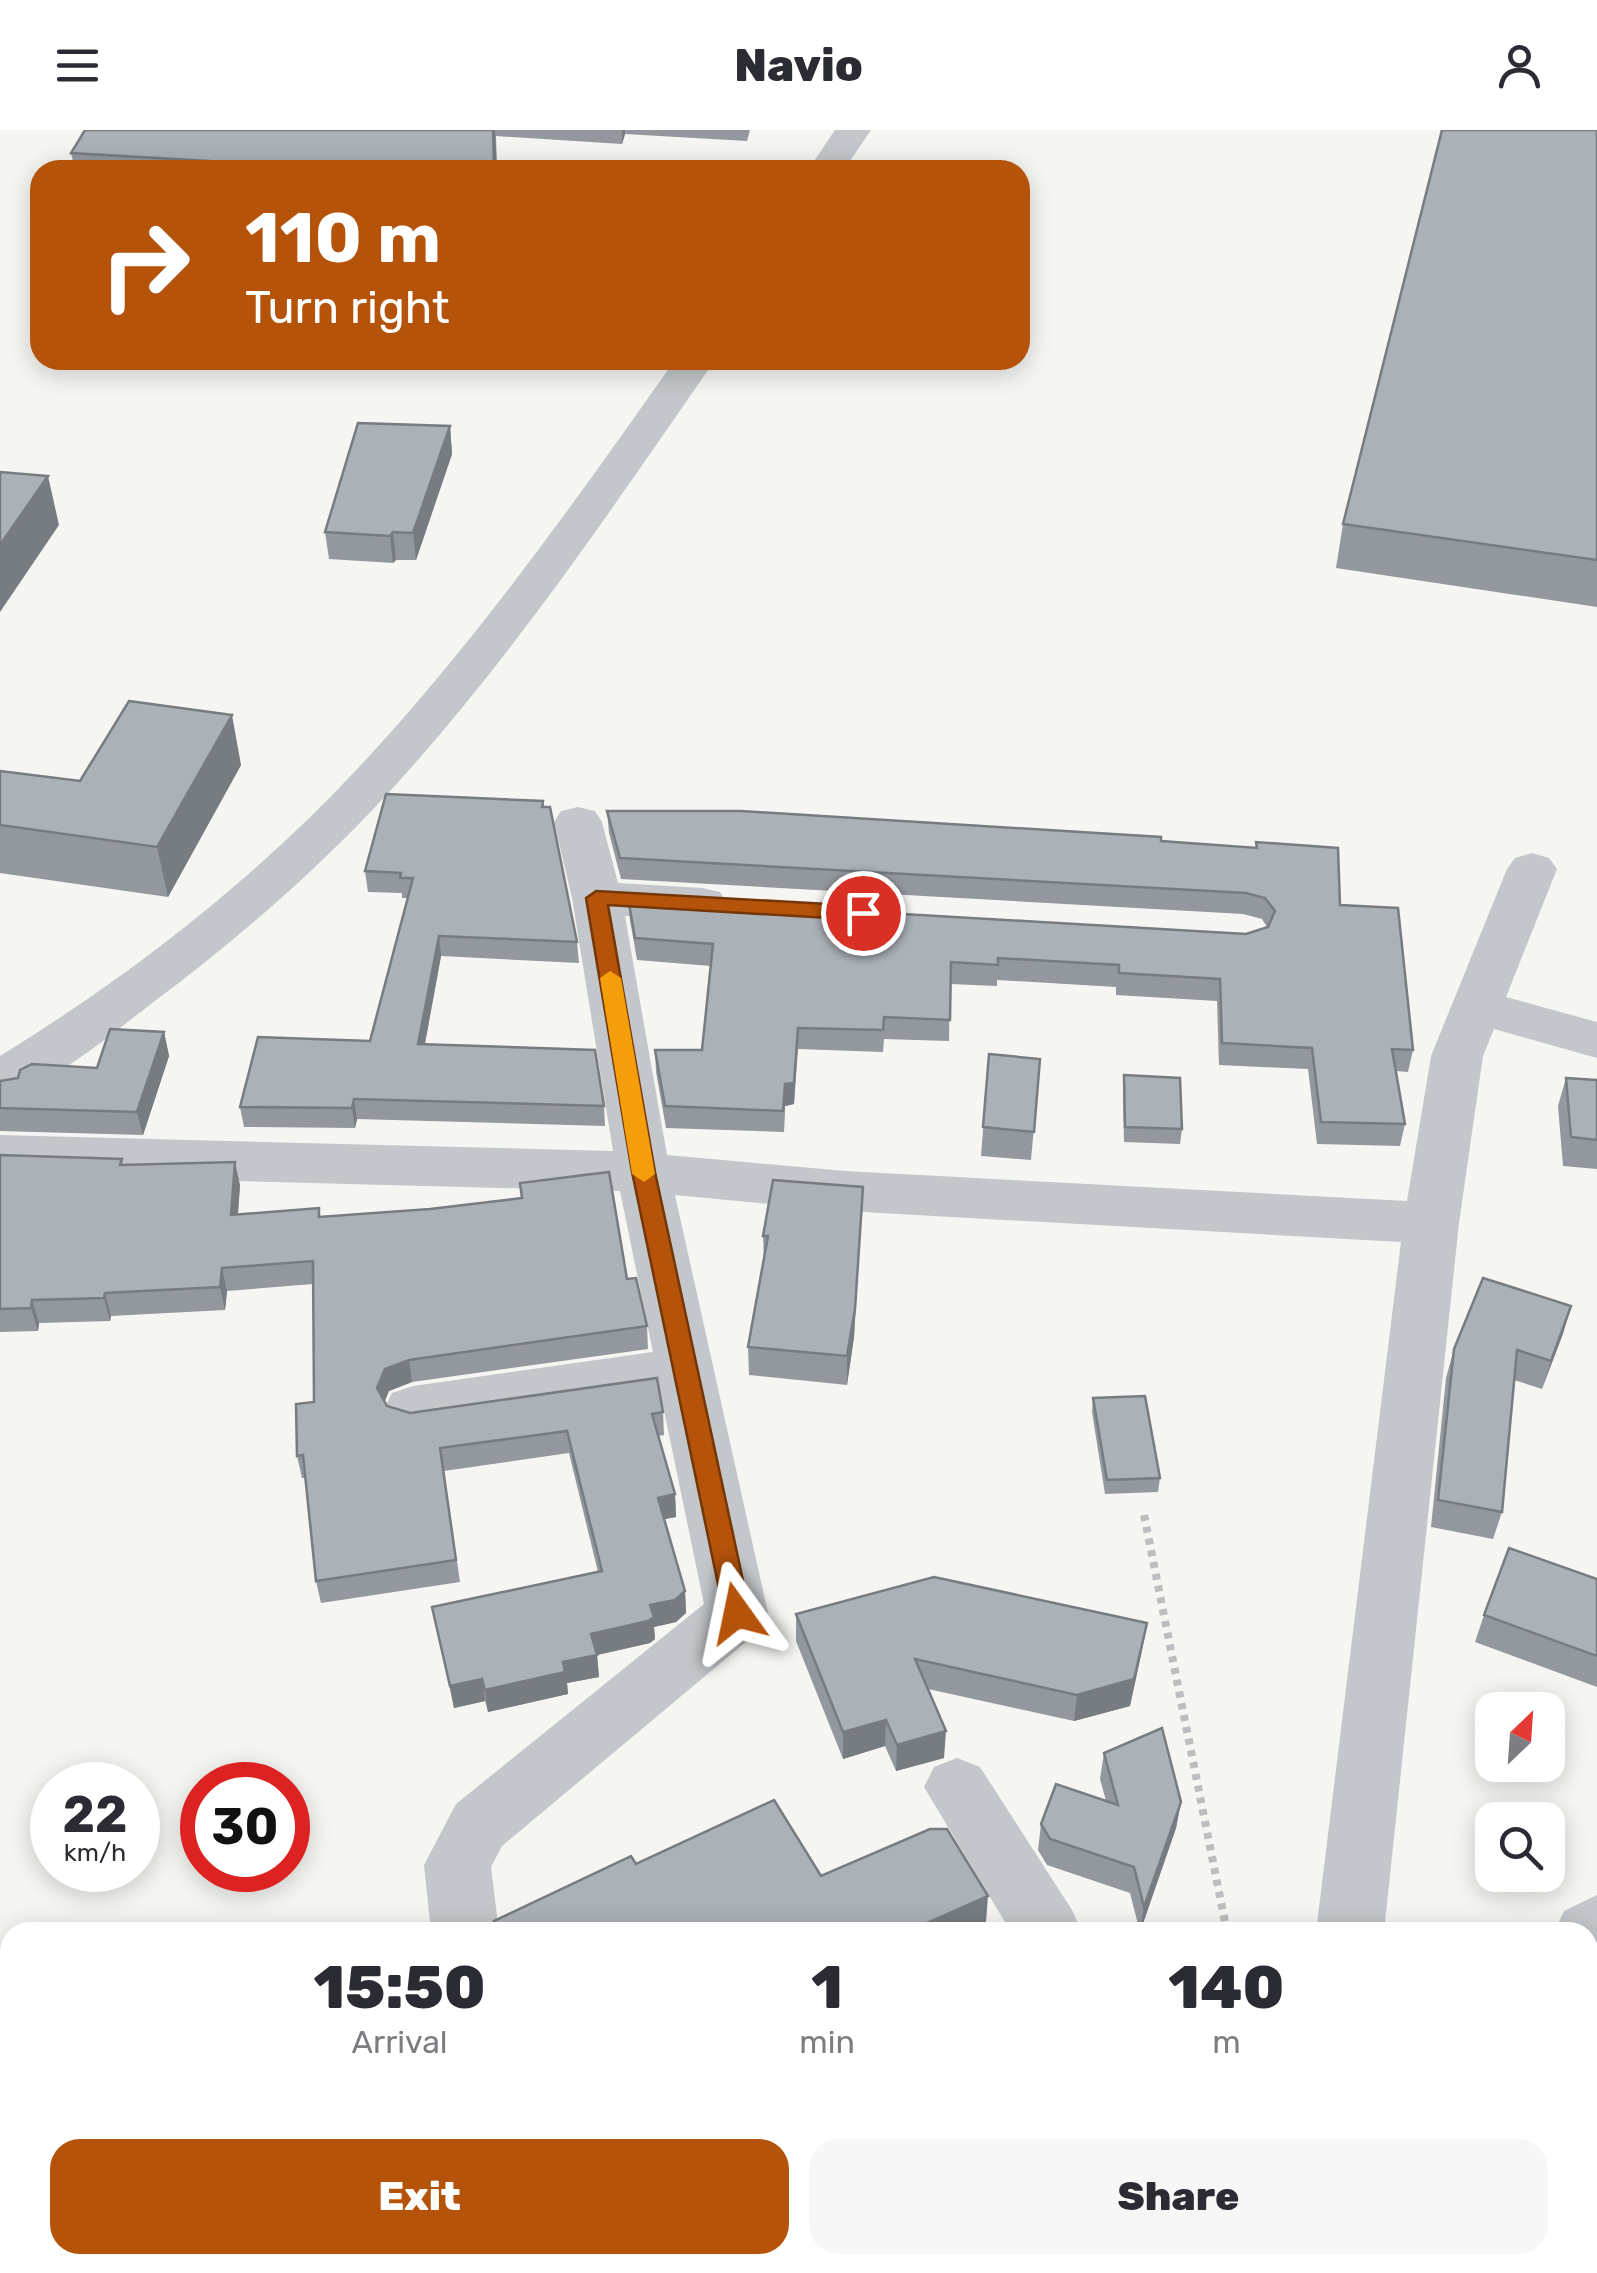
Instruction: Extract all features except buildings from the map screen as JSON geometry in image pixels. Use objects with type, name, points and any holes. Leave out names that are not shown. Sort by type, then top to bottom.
[{"type":"street","points":[[833,160],[853,130]]},
{"type":"street","points":[[0,1082],[157,975],[341,812],[415,734],[514,615],[614,480],[687,370]]},
{"type":"street","points":[[463,1922],[457,1866],[479,1825],[737,1613],[643,1172],[596,898],[578,822]]},
{"type":"street","points":[[1351,1922],[1431,1223],[1457,1056],[1532,869]]},
{"type":"street","points":[[596,898],[753,907]]},
{"type":"street","points":[[1477,1006],[1597,1040]]},
{"type":"street","points":[[0,1155],[643,1172],[845,1191],[897,1190],[1431,1223]]},
{"type":"street","points":[[413,1409],[685,1370]]},
{"type":"street","points":[[958,1787],[1042,1922]]},
{"type":"path","points":[[1144,1515],[1226,1922]]},
{"type":"slow traffic","points":[[610,978],[644,1174]]},
{"type":"route","points":[[737,1613],[643,1172],[596,898],[863,913]]}]
